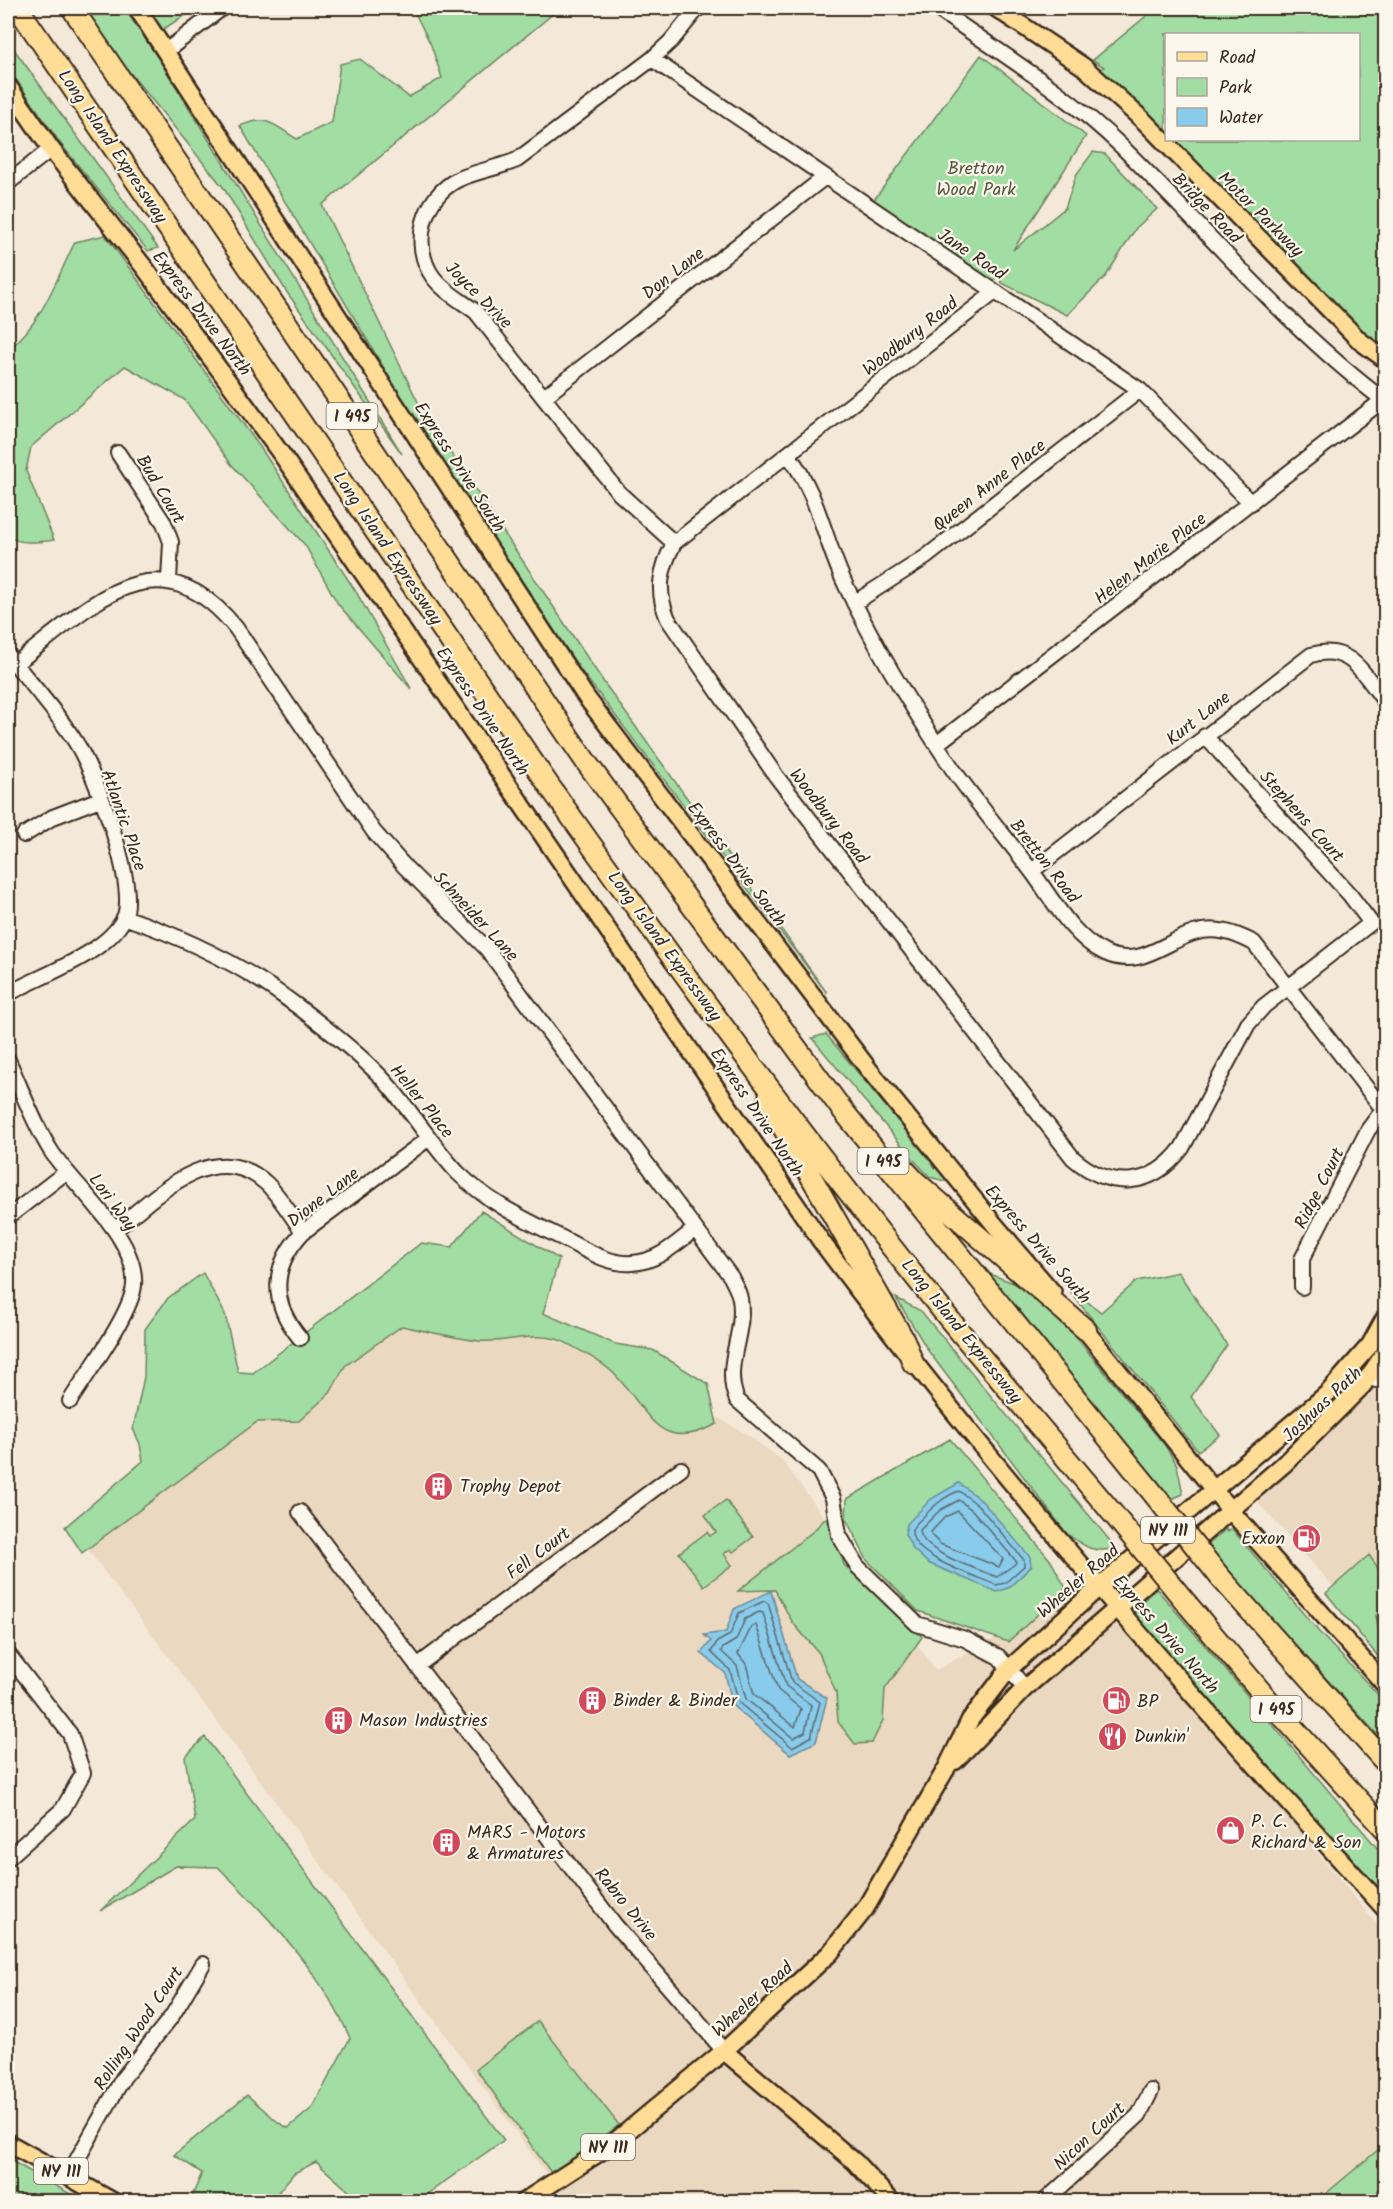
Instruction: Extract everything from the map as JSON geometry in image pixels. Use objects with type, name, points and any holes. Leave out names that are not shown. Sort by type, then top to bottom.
[{"type":"highway","name":"Long Island Expressway","points":[[18,8],[556,796],[759,1073],[950,1319],[1188,1605],[1386,1830]]},
{"type":"highway","name":"I 495","points":[[72,8],[586,762],[840,1107],[985,1290],[1220,1577],[1386,1763]]},
{"type":"highway","points":[[759,1073],[780,1122],[904,1340],[913,1363]]},
{"type":"highway","points":[[840,1107],[873,1134],[915,1181],[1086,1330]]},
{"type":"highway","points":[[1368,1811],[1386,1842]]},
{"type":"main road","name":"Express Drive South","points":[[137,8],[586,697],[877,1080],[994,1224],[1086,1330],[1230,1510],[1386,1686]]},
{"type":"main road","name":"Motor Parkway","points":[[996,8],[1084,67],[1145,122],[1218,200],[1360,340],[1386,360]]},
{"type":"main road","name":"Express Drive North","points":[[8,86],[51,149],[144,267],[282,455],[821,1241],[913,1363],[1116,1608],[1386,1910]]},
{"type":"main road","name":"Wheeler Road","points":[[523,2202],[611,2145],[724,2051],[830,1953],[865,1909],[946,1769],[970,1720],[1009,1669],[1100,1587],[1328,1393],[1370,1346],[1386,1316]]},
{"type":"main road","name":"Wheeler Road","points":[[946,1769],[1024,1688],[1284,1464],[1363,1384],[1386,1350]]},
{"type":"main road","name":"Joshuas Path","points":[[1328,1393],[1386,1350]]},
{"type":"main road","name":"Joshuas Path","points":[[1284,1464],[1336,1420],[1382,1376]]},
{"type":"main road","name":"Rabro Drive","points":[[724,2051],[855,2162],[891,2202]]},
{"type":"main road","name":"NY 111","points":[[8,2143],[114,2202]]},
{"type":"street","points":[[166,51],[222,8]]},
{"type":"street","name":"Joyce Drive","points":[[674,543],[619,493],[476,312],[433,278],[424,262],[420,243],[423,221],[432,203],[444,189],[460,179],[496,169],[516,160],[652,59],[671,41],[698,8]]},
{"type":"street","name":"Bridge Road","points":[[936,8],[1058,90],[1120,145],[1337,364],[1384,401]]},
{"type":"street","name":"Jane Road","points":[[652,59],[1140,390],[1251,503]]},
{"type":"street","points":[[8,183],[51,149]]},
{"type":"street","name":"Don Lane","points":[[544,397],[825,177]]},
{"type":"street","name":"Woodbury Road","points":[[995,292],[789,456],[674,543],[663,565],[660,584],[661,602],[669,619],[776,776],[1073,1158],[1089,1172],[1109,1179],[1134,1181],[1153,1175],[1172,1162],[1182,1148],[1248,1024],[1289,987],[1371,923]]},
{"type":"street","name":"Queen Anne Place","points":[[854,603],[962,529],[1140,390]]},
{"type":"street","name":"Helen Marie Place","points":[[938,743],[1384,401]]},
{"type":"street","name":"Bud Court","points":[[118,453],[164,524],[171,542],[169,580]]},
{"type":"street","name":"Bretton Road","points":[[789,456],[811,490],[837,564],[854,603],[951,766],[1063,915],[1087,942],[1105,953],[1122,959],[1142,957],[1196,932],[1217,930],[1236,933],[1254,943],[1384,1111]]},
{"type":"street","name":"Schneider Lane","points":[[11,659],[109,594],[130,584],[169,580],[201,594],[218,605],[236,627],[374,832],[405,867],[487,949],[731,1277],[740,1297],[741,1319],[730,1371],[731,1386],[737,1400],[745,1411],[794,1447],[819,1471],[833,1498],[839,1535],[857,1566],[891,1596],[917,1624],[965,1639],[999,1657],[1024,1688]]},
{"type":"street","name":"Kurt Lane","points":[[1032,871],[1311,655],[1327,650],[1342,653],[1354,662],[1386,703]]},
{"type":"street","name":"Atlantic Place","points":[[11,659],[74,740],[100,800],[124,866],[127,887],[124,916]]},
{"type":"street","name":"Stephens Court","points":[[1205,736],[1350,895],[1371,923]]},
{"type":"street","points":[[24,835],[53,817],[100,800]]},
{"type":"street","points":[[8,994],[99,946],[124,916]]},
{"type":"street","name":"Heller Place","points":[[124,916],[167,932],[214,954],[256,977],[297,1006],[378,1074],[459,1173],[500,1206],[611,1261],[630,1264],[649,1260],[666,1251],[694,1229]]},
{"type":"street","name":"Lori Way","points":[[8,1060],[40,1132],[66,1172],[115,1230],[133,1267],[134,1286],[128,1307],[70,1401]]},
{"type":"street","name":"Ridge Court","points":[[1302,1287],[1302,1259],[1368,1130],[1384,1111]]},
{"type":"street","name":"Dione Lane","points":[[300,1338],[282,1311],[278,1281],[280,1267],[289,1247],[303,1232],[429,1138]]},
{"type":"street","points":[[115,1230],[182,1177],[203,1168],[226,1166],[247,1172],[266,1183],[303,1232]]},
{"type":"street","points":[[8,1217],[66,1172]]},
{"type":"street","name":"Fell Court","points":[[417,1666],[681,1469]]},
{"type":"street","name":"Rabro Drive","points":[[300,1512],[615,1924],[724,2051]]},
{"type":"street","points":[[8,1654],[70,1734],[83,1773],[63,1809],[8,1858]]},
{"type":"street","name":"Rolling Wood Court","points":[[68,2176],[123,2078],[172,2016],[203,1964]]},
{"type":"street","name":"Nicon Court","points":[[1044,2202],[1139,2115],[1151,2091]]},
{"type":"shaded area","points":[[381,1313],[483,1319],[626,1364],[748,1435],[782,1460],[936,1670],[1095,1585],[1385,1934],[1385,2201],[566,2201],[216,1720],[83,1543]]},
{"type":"shaded area","points":[[1385,1374],[1385,1644],[1258,1503]]},
{"type":"green space","points":[[85,8],[124,8],[159,59],[402,454],[286,291],[223,187],[118,58]]},
{"type":"green space","points":[[147,8],[187,8],[190,12],[162,30]]},
{"type":"green space","points":[[415,8],[560,8],[322,205],[422,410],[605,684],[827,993],[579,668],[416,422],[240,126],[264,121],[297,139],[332,122],[340,64],[360,59],[409,97],[442,78]]},
{"type":"green space","points":[[1156,8],[1385,8],[1385,349],[1366,334],[1171,141],[1360,141],[1360,33],[1165,33],[1165,135],[1099,70],[1104,67],[1093,60]]},
{"type":"green space","points":[[8,39],[158,248],[148,251],[60,143],[8,68]]},
{"type":"green space","name":"Bretton Wood Park","points":[[981,55],[1086,136],[1013,250],[1065,208],[1076,175],[1093,152],[1105,154],[1157,209],[1136,228],[1106,276],[1067,315],[1002,283],[997,276],[993,282],[873,201]]},
{"type":"green space","points":[[105,235],[260,447],[355,590],[412,690],[338,604],[305,545],[231,464],[185,400],[125,366],[31,447],[26,471],[54,540],[24,542],[8,536],[8,350],[20,339],[39,314],[75,242]]},
{"type":"green space","points":[[826,1034],[948,1182],[930,1177],[913,1159],[812,1038]]},
{"type":"green space","points":[[481,1211],[559,1259],[543,1313],[615,1344],[653,1350],[708,1384],[717,1424],[697,1432],[681,1435],[668,1432],[657,1425],[607,1367],[557,1339],[535,1337],[479,1341],[402,1326],[345,1366],[330,1393],[299,1421],[257,1422],[82,1553],[65,1527],[143,1461],[140,1444],[133,1429],[144,1377],[145,1329],[168,1298],[203,1273],[225,1314],[238,1372],[253,1373],[421,1243],[452,1247]]},
{"type":"green space","points":[[985,1272],[1021,1286],[1074,1335],[1164,1444],[1177,1465],[1183,1494],[1172,1499]]},
{"type":"green space","points":[[1178,1272],[1227,1345],[1191,1397],[1220,1435],[1198,1451],[1064,1284],[1101,1312],[1137,1281]]},
{"type":"green space","points":[[896,1298],[921,1311],[1116,1548],[1096,1550],[1079,1543],[1067,1534],[929,1352]]},
{"type":"green space","points":[[950,1439],[1051,1561],[1066,1588],[1008,1642],[918,1611],[867,1560],[846,1519],[847,1499]],"holes":[[[928,1563],[1031,1567],[1008,1588]]]},
{"type":"green space","points":[[726,1500],[753,1537],[733,1552],[730,1549],[724,1554],[732,1565],[704,1586],[679,1553],[707,1532],[710,1536],[716,1532],[705,1515]]},
{"type":"green space","points":[[830,1514],[844,1565],[894,1607],[922,1637],[885,1689],[883,1720],[872,1743],[855,1744],[838,1722],[836,1693],[819,1653],[793,1623],[775,1590],[738,1591],[812,1532]]},
{"type":"green space","points":[[1226,1529],[1228,1532],[1232,1529],[1319,1632],[1385,1702],[1385,1743],[1206,1547]]},
{"type":"green space","points":[[1369,1555],[1385,1578],[1385,1625],[1376,1616],[1385,1665],[1326,1593]]},
{"type":"green space","points":[[1156,1588],[1385,1857],[1385,1898],[1133,1617],[1136,1608]]},
{"type":"green space","points":[[205,1737],[504,2140],[417,2201],[360,2201],[316,2162],[294,2173],[271,2201],[190,2201],[202,2173],[174,2155],[247,2095],[288,2128],[312,2108],[350,2038],[324,1990],[309,1968],[275,1926],[218,1867],[176,1866],[100,1911],[195,1820],[185,1757]]},
{"type":"green space","points":[[538,2021],[619,2125],[552,2174],[476,2069]]},
{"type":"green space","points":[[1385,2144],[1385,2189],[1381,2201],[1317,2201]]},
{"type":"green space","points":[[8,2159],[83,2201],[8,2201]]},
{"type":"water","points":[[959,1483],[982,1501],[1030,1557],[1031,1567],[1008,1588],[997,1592],[928,1563],[913,1549],[905,1534],[907,1524],[931,1499]]},
{"type":"water","points":[[771,1591],[797,1679],[827,1698],[816,1742],[790,1754],[733,1706],[725,1673],[701,1653],[711,1641],[704,1635],[726,1632],[734,1609]]},
{"type":"place","name":"Trophy Depot","points":[[439,1486]]},
{"type":"place","name":"Exxon","points":[[1306,1538]]},
{"type":"place","name":"Binder & Binder","points":[[592,1700]]},
{"type":"place","name":"BP","points":[[1116,1701]]},
{"type":"place","name":"Mason Industries","points":[[338,1720]]},
{"type":"place","name":"Dunkin'","points":[[1113,1736]]},
{"type":"place","name":"P. C. Richard & Son","points":[[1230,1831]]},
{"type":"place","name":"MARS - Motors & Armatures","points":[[446,1842]]}]
